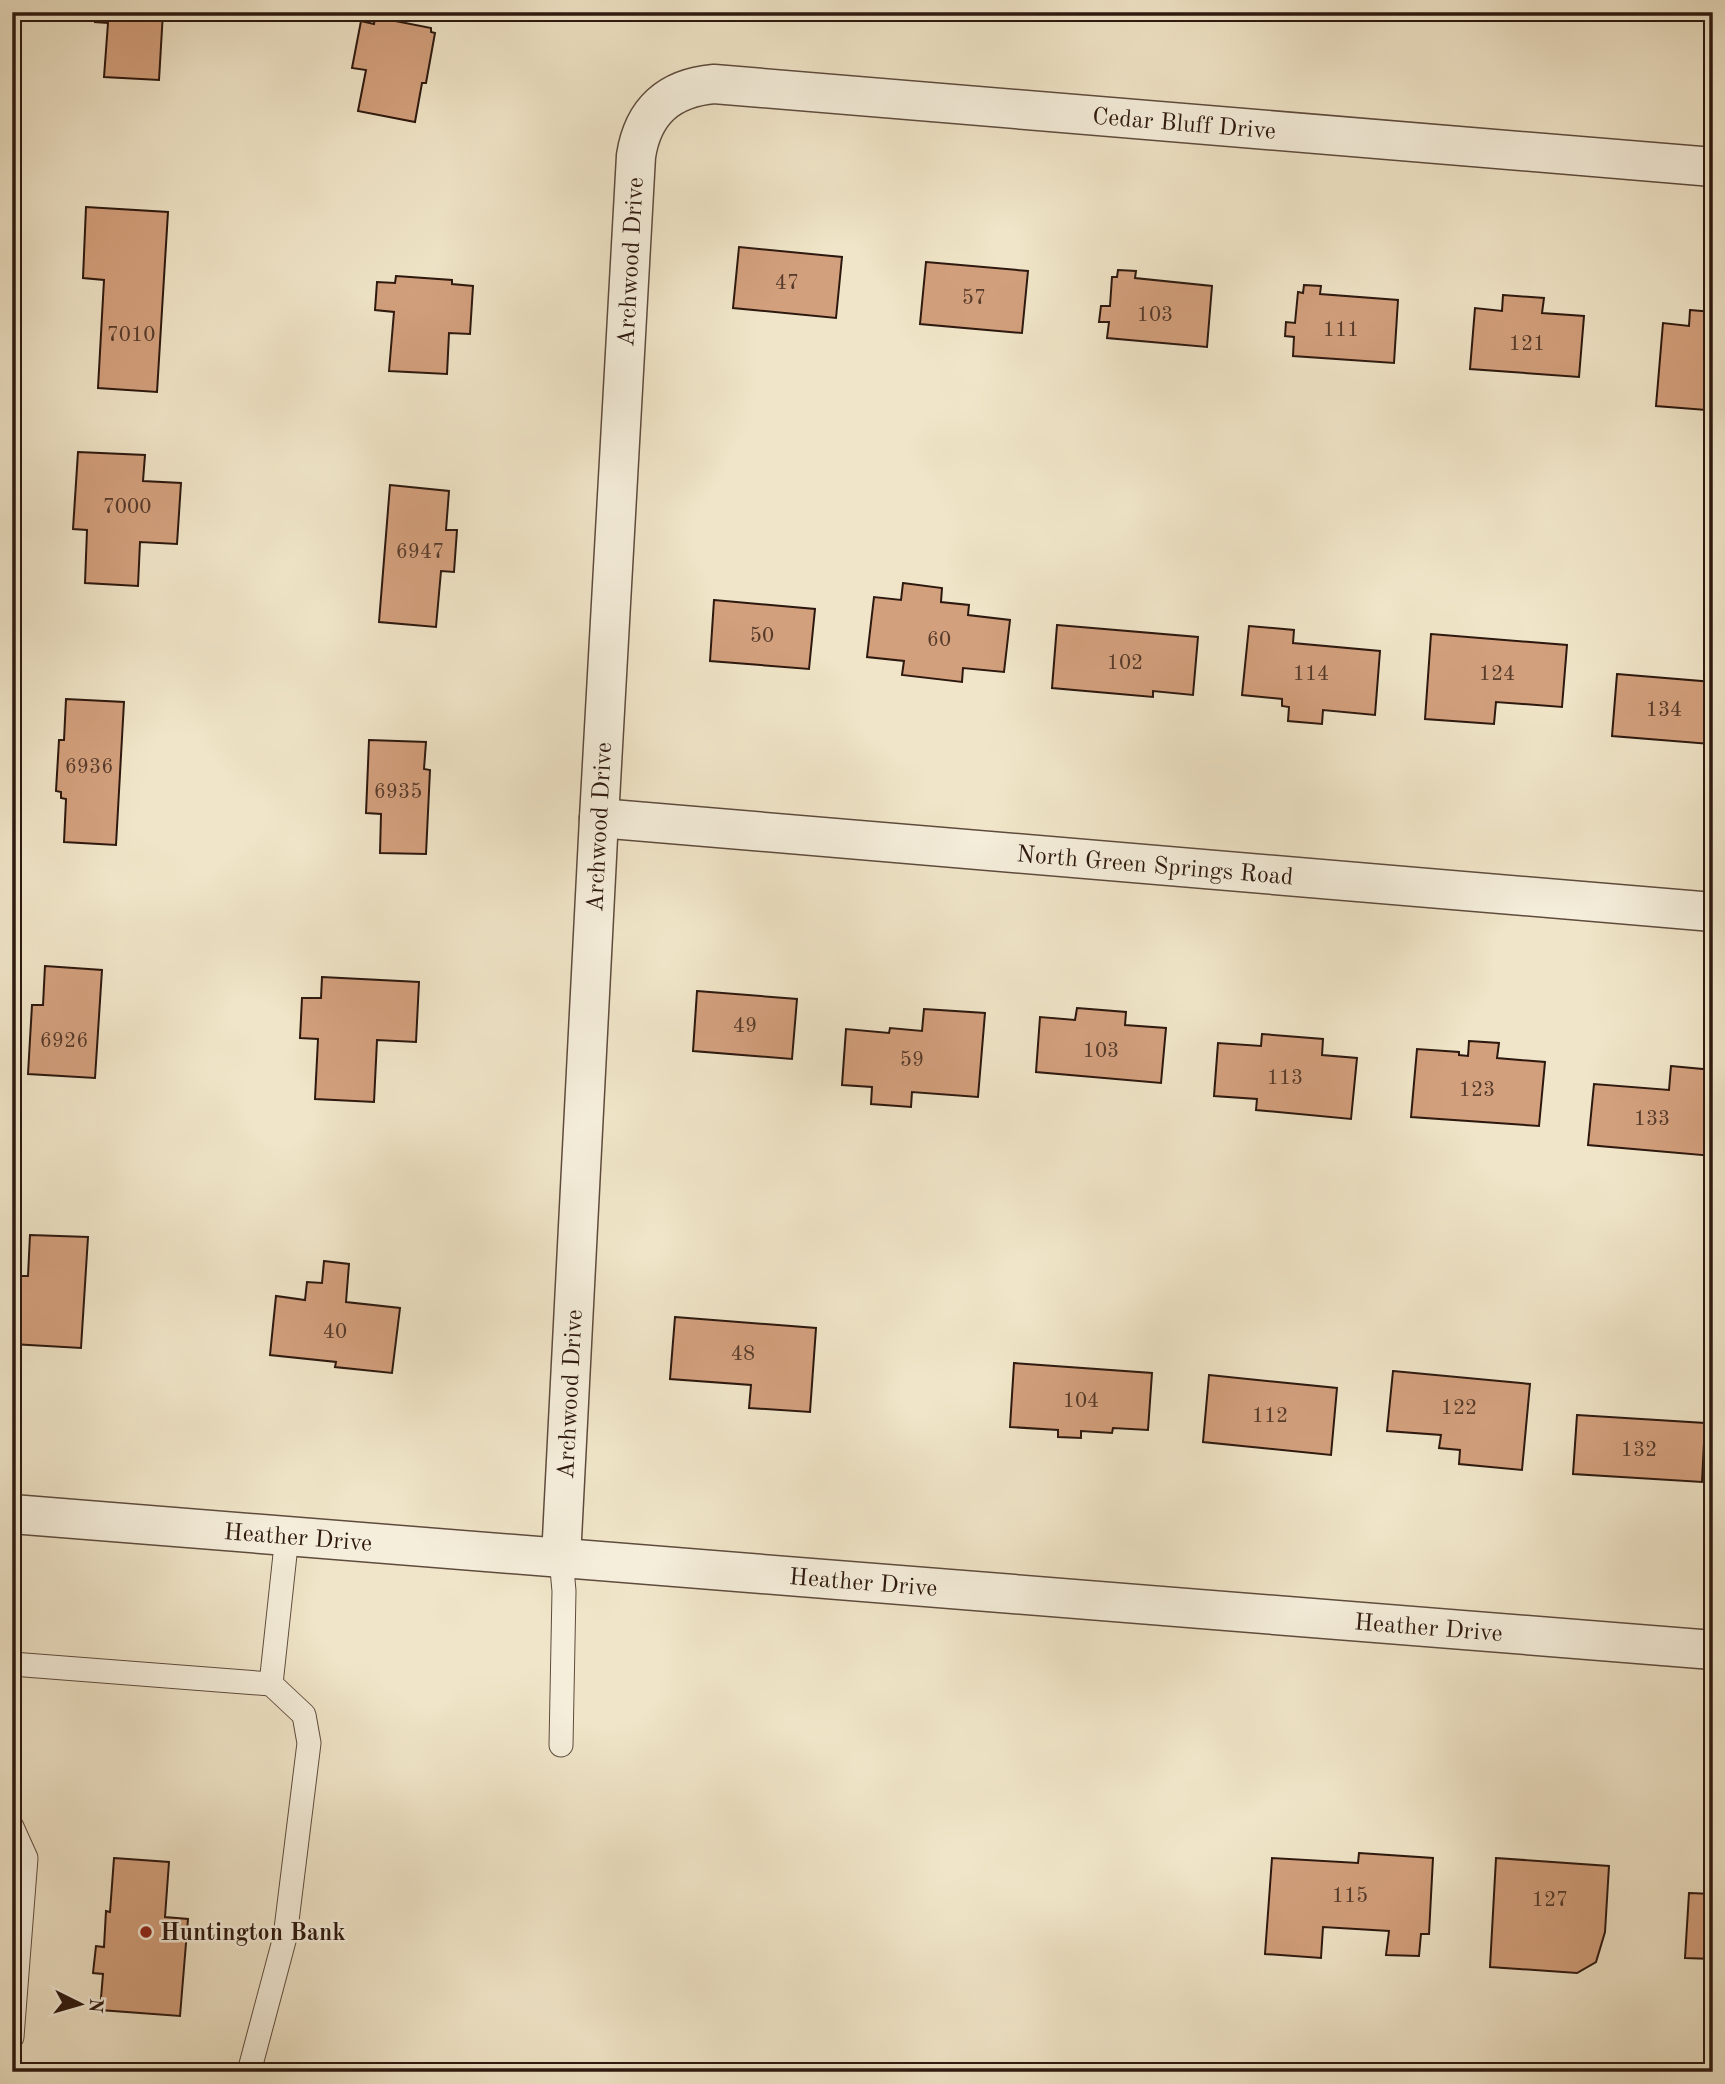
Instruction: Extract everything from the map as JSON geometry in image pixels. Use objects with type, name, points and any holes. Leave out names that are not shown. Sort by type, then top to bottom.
[{"type":"street","name":"Cedar Bluff Drive","points":[[660,105],[674,94],[692,87],[714,84],[1713,167]]},
{"type":"street","name":"Archwood Drive","points":[[561,1558],[636,156],[642,127],[660,105]]},
{"type":"street","name":"North Green Springs Road","points":[[599,818],[1713,912]]},
{"type":"street","name":"Heather Drive","points":[[12,1514],[1713,1650]]},
{"type":"lane","points":[[271,1685],[287,1536]]},
{"type":"lane","points":[[561,1558],[564,1591],[561,1745]]},
{"type":"lane","points":[[12,1664],[271,1685],[304,1715],[310,1744],[285,1937],[249,2072]]},
{"type":"lane","points":[[12,1828],[26,1858],[12,2036]]},
{"type":"building","points":[[96,12],[163,12],[159,80],[104,77],[108,23],[95,22]]},
{"type":"building","points":[[375,17],[431,28],[431,32],[435,33],[426,83],[422,83],[415,122],[358,111],[366,70],[352,68],[361,21],[374,24]]},
{"type":"building","points":[[86,207],[168,212],[157,392],[98,388],[104,280],[83,278]]},
{"type":"building","points":[[739,247],[842,257],[836,318],[733,308]]},
{"type":"building","points":[[926,262],[1028,271],[1022,333],[920,324]]},
{"type":"building","points":[[1118,270],[1136,271],[1135,278],[1212,286],[1207,347],[1107,338],[1109,322],[1099,322],[1101,306],[1110,306],[1112,277],[1117,277]]},
{"type":"building","points":[[396,276],[452,280],[452,284],[473,286],[470,334],[449,333],[447,374],[389,371],[394,312],[375,310],[377,282],[395,283]]},
{"type":"building","points":[[1304,285],[1321,286],[1320,294],[1398,300],[1394,363],[1293,356],[1294,337],[1285,336],[1286,322],[1295,323],[1298,292],[1303,293]]},
{"type":"building","points":[[1503,295],[1544,298],[1542,313],[1584,316],[1579,377],[1470,369],[1475,308],[1502,311]]},
{"type":"building","points":[[1690,310],[1713,312],[1713,386],[1708,386],[1706,410],[1656,406],[1663,323],[1689,326]]},
{"type":"building","points":[[78,452],[145,455],[143,481],[181,483],[177,544],[140,542],[138,586],[85,583],[87,530],[73,529]]},
{"type":"building","points":[[390,485],[449,491],[446,530],[457,530],[454,572],[441,571],[436,627],[379,622]]},
{"type":"building","points":[[903,583],[942,588],[941,602],[969,605],[968,615],[1010,620],[1004,672],[963,668],[962,682],[902,675],[904,661],[867,657],[874,597],[901,600]]},
{"type":"building","points":[[714,600],[815,609],[809,669],[710,661]]},
{"type":"building","points":[[1057,625],[1198,637],[1193,695],[1153,691],[1153,697],[1052,688]]},
{"type":"building","points":[[1249,626],[1294,630],[1293,643],[1380,651],[1375,715],[1323,710],[1322,724],[1288,721],[1289,707],[1282,706],[1282,699],[1242,695]]},
{"type":"building","points":[[1431,634],[1567,645],[1562,707],[1496,702],[1494,724],[1425,719]]},
{"type":"building","points":[[1617,674],[1713,682],[1713,738],[1710,738],[1710,744],[1612,736]]},
{"type":"building","points":[[66,699],[124,702],[116,845],[64,842],[66,799],[61,798],[61,792],[56,791],[59,740],[64,740]]},
{"type":"building","points":[[369,740],[426,742],[424,769],[430,770],[426,854],[380,853],[381,814],[366,813]]},
{"type":"building","points":[[45,966],[102,970],[95,1078],[28,1074],[32,1005],[43,1005]]},
{"type":"building","points":[[322,977],[419,982],[416,1042],[377,1040],[374,1102],[315,1099],[318,1039],[300,1038],[302,998],[321,998]]},
{"type":"building","points":[[697,991],[797,999],[792,1059],[693,1051]]},
{"type":"building","points":[[1077,1008],[1126,1012],[1125,1025],[1166,1028],[1161,1083],[1036,1072],[1040,1017],[1075,1020]]},
{"type":"building","points":[[924,1009],[985,1013],[978,1097],[912,1092],[911,1107],[871,1104],[872,1087],[842,1085],[846,1029],[889,1033],[890,1028],[922,1031]]},
{"type":"building","points":[[1262,1034],[1323,1039],[1322,1055],[1357,1058],[1351,1119],[1256,1110],[1257,1099],[1214,1096],[1218,1043],[1261,1046]]},
{"type":"building","points":[[1469,1041],[1499,1043],[1497,1058],[1545,1062],[1539,1126],[1411,1117],[1417,1049],[1459,1052],[1459,1055],[1468,1056]]},
{"type":"building","points":[[1671,1066],[1713,1070],[1713,1156],[1588,1145],[1594,1084],[1669,1090]]},
{"type":"building","points":[[30,1235],[88,1237],[81,1348],[12,1344],[15,1276],[28,1276]]},
{"type":"building","points":[[324,1261],[349,1264],[346,1302],[400,1308],[392,1373],[335,1367],[336,1362],[270,1355],[276,1296],[305,1300],[307,1282],[322,1283]]},
{"type":"building","points":[[675,1317],[816,1328],[810,1412],[749,1408],[751,1385],[670,1379]]},
{"type":"building","points":[[1014,1363],[1152,1373],[1148,1430],[1113,1428],[1112,1433],[1081,1431],[1081,1438],[1058,1437],[1058,1430],[1010,1427]]},
{"type":"building","points":[[1393,1371],[1530,1384],[1522,1470],[1459,1464],[1460,1450],[1439,1448],[1441,1435],[1387,1431]]},
{"type":"building","points":[[1209,1375],[1337,1388],[1331,1455],[1203,1442]]},
{"type":"building","points":[[1577,1415],[1705,1423],[1702,1482],[1573,1474]]},
{"type":"building","points":[[1359,1853],[1433,1858],[1429,1934],[1421,1934],[1419,1956],[1386,1955],[1389,1931],[1323,1927],[1321,1958],[1265,1954],[1272,1858],[1358,1863]]},
{"type":"building","name":"Huntington Bank","points":[[114,1858],[169,1862],[165,1917],[188,1919],[180,2016],[100,2010],[103,1974],[93,1973],[96,1946],[104,1947]]},
{"type":"building","points":[[1496,1858],[1609,1866],[1605,1932],[1596,1962],[1577,1973],[1490,1967]]},
{"type":"building","points":[[1689,1893],[1713,1894],[1713,1959],[1685,1958]]},
{"type":"place","name":"Huntington Bank","points":[[146,1932]]}]
